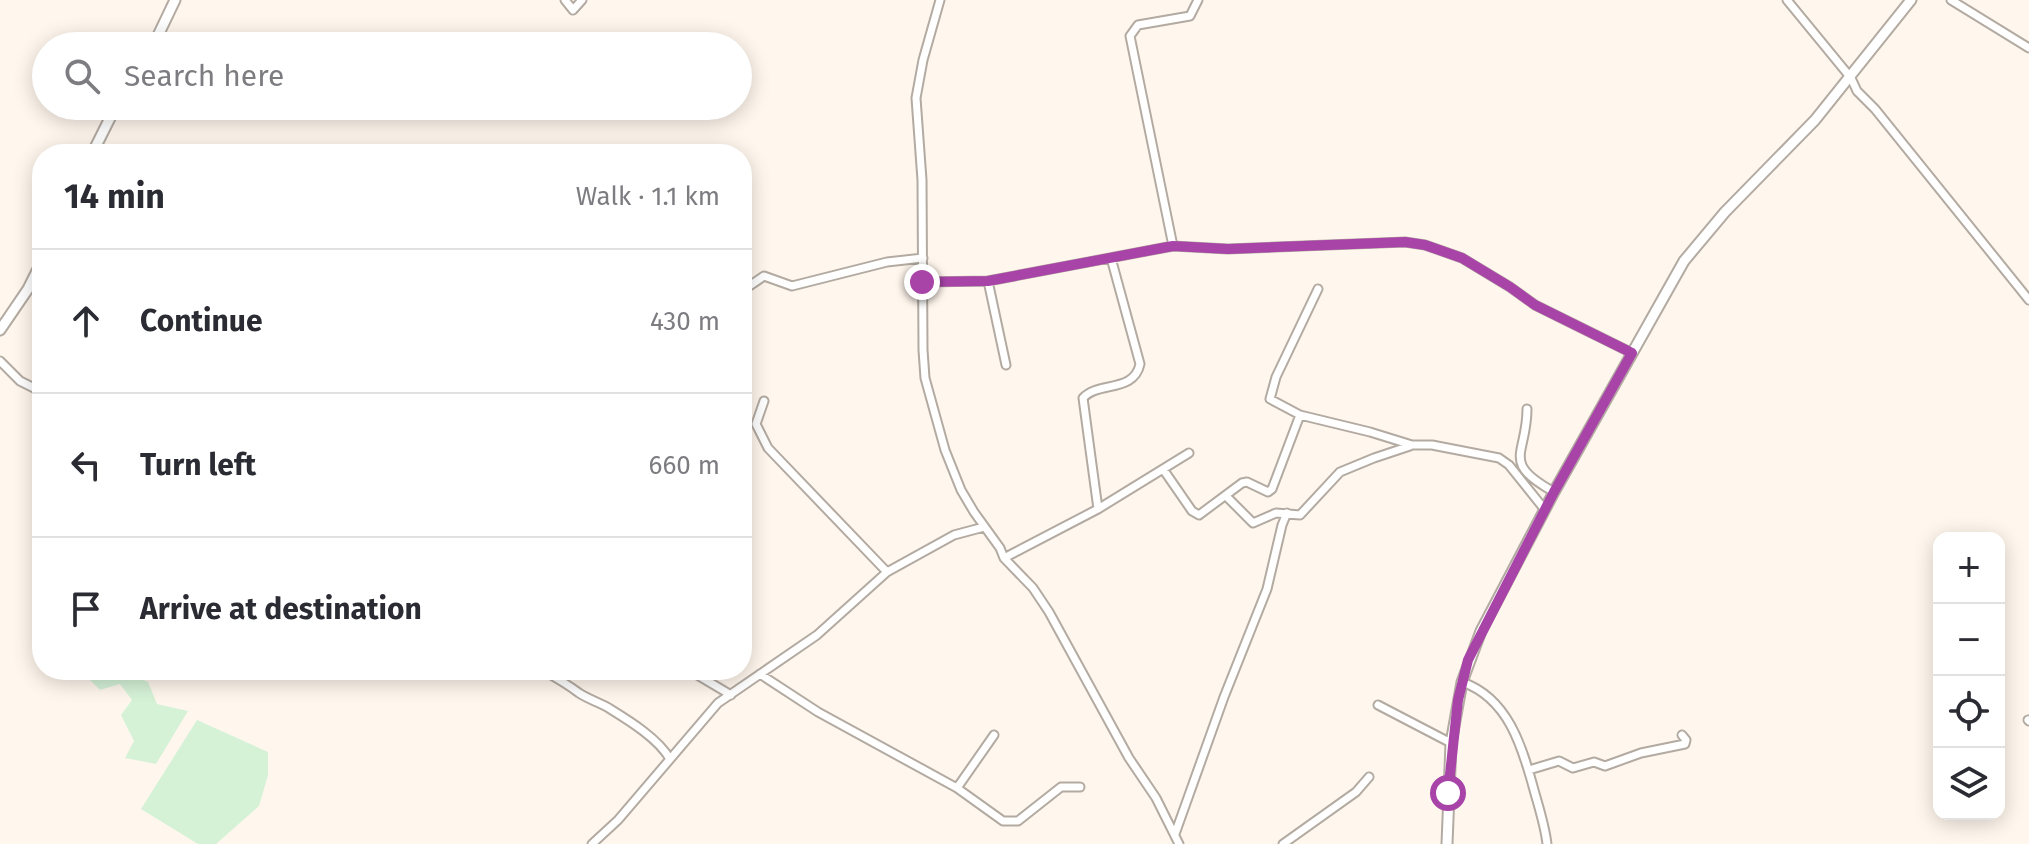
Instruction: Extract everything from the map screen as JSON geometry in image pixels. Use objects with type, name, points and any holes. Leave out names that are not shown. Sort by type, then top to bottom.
[{"type":"street","points":[[160,32],[175,0]]},
{"type":"street","points":[[565,0],[573,10],[582,0]]},
{"type":"street","points":[[940,0],[916,98],[922,180],[925,378],[953,472],[1004,558],[1033,588],[1049,612],[1129,758],[1156,798],[1179,844]]},
{"type":"street","points":[[1173,246],[1130,36],[1138,25],[1190,16],[1198,0]]},
{"type":"street","points":[[1787,0],[1851,78],[1857,91],[1875,109],[2029,300]]},
{"type":"street","points":[[1447,844],[1451,743],[1462,682],[1481,631],[1554,492],[1665,292],[1703,237],[1815,120],[1911,0]]},
{"type":"street","points":[[1951,0],[2029,48]]},
{"type":"street","points":[[97,144],[109,120]]},
{"type":"street","points":[[922,282],[988,281],[1173,246],[1228,249],[1377,241],[1425,245],[1462,258],[1535,305],[1632,353]]},
{"type":"street","points":[[752,284],[766,275],[783,285],[792,286],[887,262],[923,258]]},
{"type":"street","points":[[1098,509],[1083,398],[1088,393],[1135,377],[1140,364],[1111,258]]},
{"type":"street","points":[[0,330],[32,281]]},
{"type":"street","points":[[988,281],[1006,365]]},
{"type":"street","points":[[1318,289],[1270,394],[1274,403],[1300,415],[1412,445],[1432,445],[1499,458],[1509,465],[1546,510]]},
{"type":"street","points":[[0,361],[20,381],[32,387]]},
{"type":"street","points":[[764,401],[756,424],[768,448],[887,572]]},
{"type":"street","points":[[1527,409],[1519,458],[1525,472],[1554,492]]},
{"type":"street","points":[[1163,469],[1195,514],[1204,514],[1238,485],[1247,482],[1263,491],[1272,489],[1300,415]]},
{"type":"street","points":[[1226,496],[1253,523],[1276,513],[1297,515],[1304,512],[1340,472],[1412,445]]},
{"type":"street","points":[[1499,458],[1519,450]]},
{"type":"street","points":[[1004,558],[1098,509],[1189,453]]},
{"type":"street","points":[[1175,834],[1267,589],[1287,513]]},
{"type":"street","points":[[752,680],[817,635],[887,572],[954,535],[984,527]]},
{"type":"street","points":[[760,674],[818,712],[957,788],[1009,823],[1018,821],[1061,787],[1080,787]]},
{"type":"street","points":[[562,680],[652,738],[664,748],[670,759]]},
{"type":"street","points":[[706,680],[731,695]]},
{"type":"street","points":[[592,844],[618,820],[718,703],[752,680]]},
{"type":"street","points":[[1462,682],[1478,688],[1500,708],[1513,728],[1529,770],[1547,844]]},
{"type":"street","points":[[1378,705],[1451,743]]},
{"type":"street","points":[[957,788],[994,735]]},
{"type":"street","points":[[1529,770],[1559,761],[1573,768],[1594,762],[1605,766],[1641,753],[1685,744],[1682,735]]},
{"type":"street","points":[[1283,844],[1356,792],[1369,777]]},
{"type":"green space","points":[[90,680],[143,680],[148,682],[157,704],[188,711],[156,764],[125,758],[134,741],[121,715],[132,700],[120,684],[100,690]]},
{"type":"green space","points":[[197,720],[268,752],[268,775],[259,806],[216,844],[198,844],[141,809]]},
{"type":"route","points":[[922,282],[988,281],[1173,246],[1228,249],[1405,242],[1425,245],[1462,258],[1535,305],[1632,353],[1554,492],[1468,660],[1451,743],[1448,793]]}]
